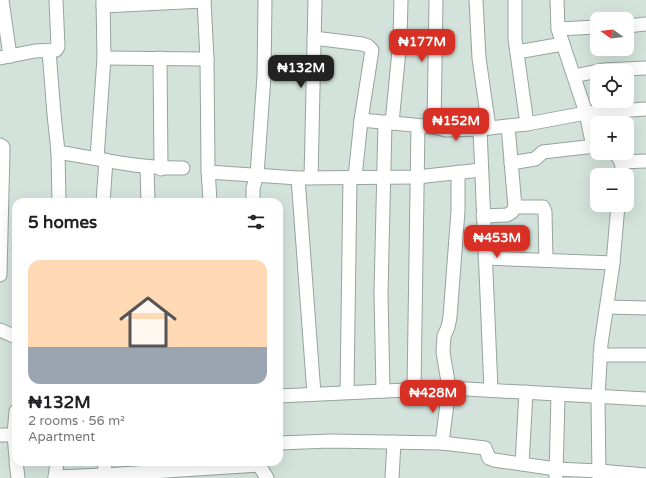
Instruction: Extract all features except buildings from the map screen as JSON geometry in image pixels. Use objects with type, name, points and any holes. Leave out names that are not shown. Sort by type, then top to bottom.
[{"type":"street","points":[[2,0],[5,57],[35,51],[56,50],[58,47],[56,0]]},
{"type":"street","points":[[103,198],[101,159],[104,58],[103,3],[204,0],[207,59],[208,172],[210,198]]},
{"type":"street","points":[[253,198],[253,188],[257,175],[264,76],[265,0]]},
{"type":"street","points":[[311,178],[315,0]]},
{"type":"street","points":[[383,391],[381,293],[384,176],[388,123],[400,40],[401,0]]},
{"type":"street","points":[[434,127],[436,0]]},
{"type":"street","points":[[476,0],[484,129],[481,170],[490,390]]},
{"type":"street","points":[[515,0],[515,39],[527,124]]},
{"type":"street","points":[[557,0],[558,29],[586,113],[590,132]]},
{"type":"street","points":[[634,25],[646,24]]},
{"type":"street","points":[[558,29],[590,27]]},
{"type":"street","points":[[314,38],[362,44],[368,46],[372,50],[352,177],[347,392]]},
{"type":"street","points":[[517,52],[563,44]]},
{"type":"street","points":[[49,50],[58,152],[59,198]]},
{"type":"street","points":[[104,58],[207,59]]},
{"type":"street","points":[[160,58],[161,169]]},
{"type":"street","points":[[574,76],[603,70],[646,68]]},
{"type":"street","points":[[361,120],[434,127],[446,130],[484,129],[527,124],[586,113],[646,109]]},
{"type":"street","points":[[414,389],[418,126]]},
{"type":"street","points":[[483,216],[507,215],[512,212],[515,207],[508,126]]},
{"type":"street","points":[[0,145],[3,147],[3,150],[0,275]]},
{"type":"street","points":[[511,163],[535,158],[543,152],[590,147]]},
{"type":"street","points":[[58,152],[161,169],[183,168]]},
{"type":"street","points":[[634,160],[646,162]]},
{"type":"street","points":[[147,167],[148,198]]},
{"type":"street","points":[[208,172],[311,178],[417,176],[481,170]]},
{"type":"street","points":[[442,443],[449,388],[443,352],[444,336],[448,328],[450,317],[454,278],[458,212],[458,172]]},
{"type":"street","points":[[298,178],[314,394]]},
{"type":"street","points":[[515,207],[543,207],[545,212],[546,260]]},
{"type":"street","points":[[600,474],[598,397],[600,355],[613,263],[617,212]]},
{"type":"street","points":[[485,258],[613,263]]},
{"type":"street","points":[[607,307],[646,308]]},
{"type":"street","points":[[0,330],[12,335]]},
{"type":"street","points":[[600,355],[646,355]]},
{"type":"street","points":[[283,396],[449,388],[646,399]]},
{"type":"street","points":[[522,464],[526,392]]},
{"type":"street","points":[[556,474],[558,395]]},
{"type":"street","points":[[0,435],[12,435]]},
{"type":"street","points":[[283,443],[330,441],[442,443],[485,448],[489,458],[522,464],[556,474],[646,475]]},
{"type":"street","points":[[392,478],[394,442]]},
{"type":"street","points":[[16,466],[18,478]]},
{"type":"street","points":[[56,466],[55,477],[104,477],[219,466]]},
{"type":"street","points":[[104,477],[105,466]]},
{"type":"street","points":[[260,466],[267,478]]}]
